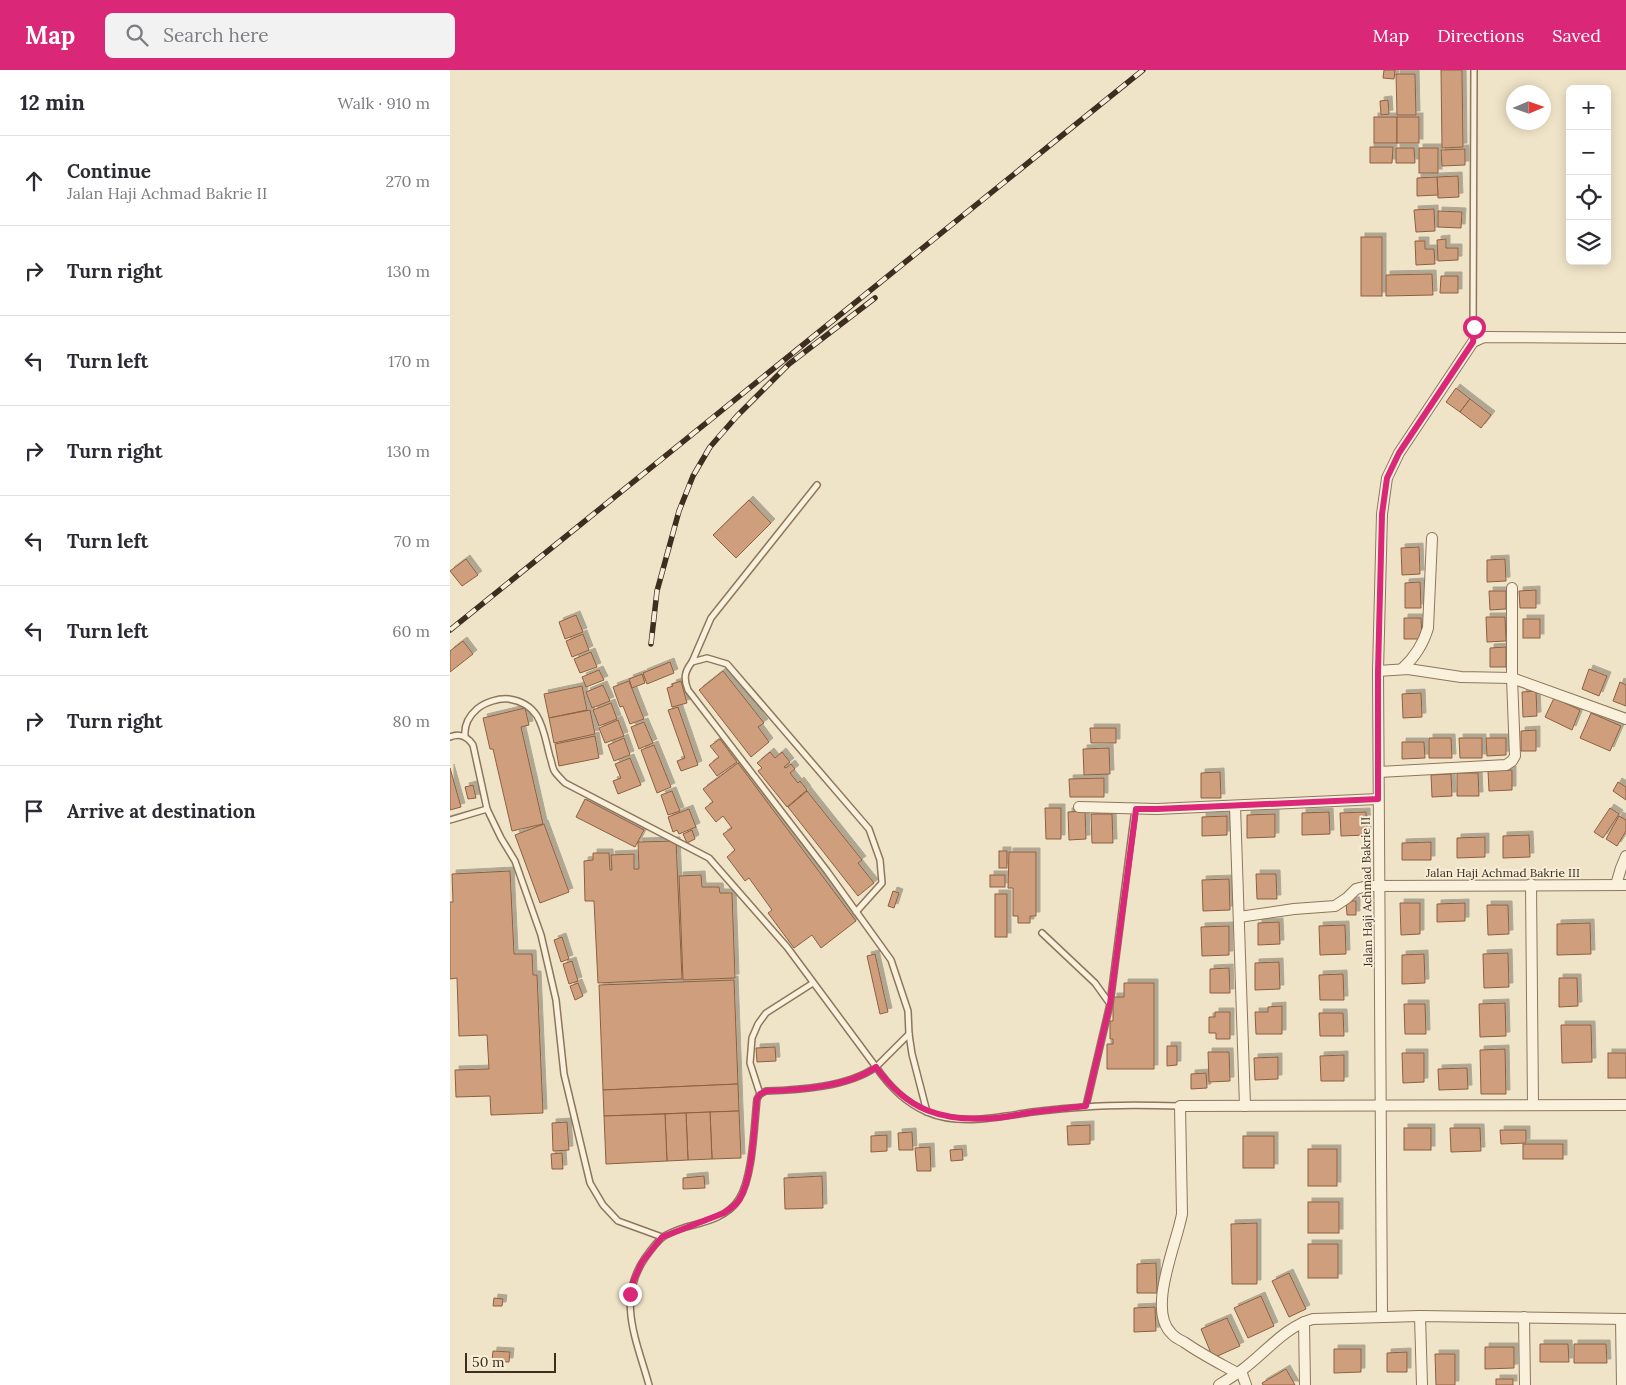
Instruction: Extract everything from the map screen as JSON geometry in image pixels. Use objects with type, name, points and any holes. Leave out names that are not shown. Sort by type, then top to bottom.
[{"type":"street","points":[[1473,342],[1484,337],[1626,338]]},
{"type":"street","name":"Jalan Haji Achmad Bakrie II","points":[[1382,1317],[1378,671],[1382,514],[1387,478],[1399,453],[1473,342]]},
{"type":"street","points":[[1402,669],[1418,652],[1428,628],[1432,538]]},
{"type":"street","points":[[1379,772],[1506,765],[1512,761],[1515,756],[1512,678],[1512,588]]},
{"type":"street","points":[[1378,671],[1402,669],[1461,677],[1512,678],[1626,719]]},
{"type":"street","points":[[1080,808],[1136,809],[1378,799]]},
{"type":"street","points":[[1235,806],[1245,1106]]},
{"type":"street","points":[[1621,885],[1626,856]]},
{"type":"street","points":[[1531,884],[1533,1105]]},
{"type":"street","name":"Jalan Haji Achmad Bakrie III","points":[[1239,917],[1294,909],[1335,906],[1356,889],[1368,886],[1621,885]]},
{"type":"street","points":[[1246,1385],[1239,1372],[1201,1354],[1171,1333],[1163,1316],[1164,1282],[1182,1214],[1180,1106],[1382,1104],[1626,1105]]},
{"type":"street","points":[[1420,1316],[1422,1385]]},
{"type":"street","points":[[1219,1385],[1304,1322],[1324,1319],[1420,1316],[1624,1319],[1622,1385]]},
{"type":"street","points":[[1524,1317],[1525,1385]]},
{"type":"street","points":[[1304,1322],[1305,1385]]},
{"type":"lane","points":[[1473,342],[1474,70]]},
{"type":"lane","points":[[818,485],[711,618],[692,662],[684,675],[685,684],[827,871],[890,960],[908,1011],[912,1054],[927,1112]]},
{"type":"lane","points":[[692,662],[707,658],[727,664],[869,828],[880,860],[882,883],[856,912]]},
{"type":"lane","points":[[465,736],[464,729],[468,718],[484,704],[503,699],[517,700],[531,707],[540,721],[554,771],[565,783],[709,858],[787,947],[887,1083],[905,1098],[927,1112],[949,1117],[996,1118],[1086,1106],[1180,1106]]},
{"type":"lane","points":[[450,737],[456,735],[465,736],[470,739],[473,745],[487,809],[515,861],[541,935],[556,1000],[564,1074],[590,1183],[603,1206],[618,1221],[662,1237]]},
{"type":"lane","points":[[450,820],[487,809]]},
{"type":"lane","points":[[1086,1106],[1110,1004],[1136,809]]},
{"type":"lane","points":[[1042,933],[1096,983],[1110,1004]]},
{"type":"lane","points":[[760,1094],[750,1063],[752,1038],[758,1024],[766,1012],[814,982]]},
{"type":"lane","points":[[649,1385],[633,1325],[630,1294],[633,1282],[642,1262],[662,1237],[733,1208],[739,1199],[747,1178],[757,1099],[760,1094],[766,1091],[818,1087],[866,1075],[909,1034]]},
{"type":"building","points":[[1384,70],[1395,70],[1394,79],[1383,78]]},
{"type":"building","points":[[1441,70],[1462,70],[1463,147],[1442,148]]},
{"type":"building","points":[[1396,74],[1415,74],[1416,115],[1397,115]]},
{"type":"building","points":[[1388,100],[1389,114],[1381,115],[1380,101]]},
{"type":"building","points":[[1374,117],[1397,117],[1397,143],[1374,143]]},
{"type":"building","points":[[1397,117],[1419,117],[1419,143],[1397,143]]},
{"type":"building","points":[[1370,147],[1393,147],[1392,163],[1370,163]]},
{"type":"building","points":[[1396,148],[1414,148],[1415,163],[1396,163]]},
{"type":"building","points":[[1419,148],[1438,148],[1438,173],[1419,173]]},
{"type":"building","points":[[1465,149],[1465,165],[1442,166],[1441,150]]},
{"type":"building","points":[[1458,176],[1459,197],[1438,198],[1437,177]]},
{"type":"building","points":[[1437,177],[1438,195],[1417,196],[1417,178]]},
{"type":"building","points":[[1434,209],[1435,231],[1416,232],[1414,210]]},
{"type":"building","points":[[1438,211],[1462,212],[1461,228],[1438,227]]},
{"type":"building","points":[[1361,237],[1382,237],[1382,296],[1361,296]]},
{"type":"building","points":[[1446,239],[1446,248],[1458,248],[1458,260],[1438,261],[1437,240]]},
{"type":"building","points":[[1415,241],[1425,241],[1425,249],[1434,249],[1435,264],[1416,265]]},
{"type":"building","points":[[1432,274],[1433,295],[1386,296],[1386,275]]},
{"type":"building","points":[[1441,276],[1458,276],[1458,293],[1440,293]]},
{"type":"building","points":[[1456,388],[1470,399],[1460,412],[1446,402]]},
{"type":"building","points":[[1470,399],[1491,415],[1481,428],[1460,412]]},
{"type":"building","points":[[749,500],[771,523],[736,558],[713,535]]},
{"type":"building","points":[[1419,547],[1420,574],[1402,575],[1401,548]]},
{"type":"building","points":[[466,559],[478,575],[462,586],[450,571]]},
{"type":"building","points":[[1505,559],[1506,581],[1487,582],[1487,560]]},
{"type":"building","points":[[1420,582],[1421,608],[1405,608],[1405,583]]},
{"type":"building","points":[[1536,590],[1536,608],[1520,608],[1519,591]]},
{"type":"building","points":[[1489,591],[1506,591],[1506,609],[1490,610]]},
{"type":"building","points":[[576,615],[583,632],[565,639],[559,622]]},
{"type":"building","points":[[1486,617],[1505,617],[1506,641],[1487,642]]},
{"type":"building","points":[[1404,618],[1421,618],[1422,639],[1404,639]]},
{"type":"building","points":[[1523,619],[1540,619],[1540,638],[1523,638]]},
{"type":"building","points":[[583,634],[589,650],[572,657],[566,641]]},
{"type":"building","points":[[463,641],[473,654],[450,672],[450,651]]},
{"type":"building","points":[[1506,647],[1506,667],[1490,667],[1490,648]]},
{"type":"building","points":[[591,652],[597,667],[580,673],[574,659]]},
{"type":"building","points":[[670,662],[674,673],[647,684],[643,673]]},
{"type":"building","points":[[1589,669],[1607,676],[1599,696],[1582,689]]},
{"type":"building","points":[[599,670],[604,680],[586,687],[582,677]]},
{"type":"building","points":[[723,671],[764,723],[758,727],[769,742],[751,757],[699,690]]},
{"type":"building","points":[[642,674],[645,683],[632,688],[629,679]]},
{"type":"building","points":[[629,681],[644,719],[630,724],[623,706],[620,707],[613,687]]},
{"type":"building","points":[[681,681],[687,703],[672,707],[667,688]]},
{"type":"building","points":[[1620,682],[1626,685],[1626,706],[1613,701]]},
{"type":"building","points":[[603,685],[610,701],[592,708],[586,692]]},
{"type":"building","points":[[582,686],[587,710],[549,718],[544,694]]},
{"type":"building","points":[[1536,691],[1537,716],[1523,717],[1522,692]]},
{"type":"building","points":[[1421,693],[1422,717],[1403,718],[1402,694]]},
{"type":"building","points":[[1554,698],[1580,710],[1572,730],[1545,717]]},
{"type":"building","points":[[611,703],[617,719],[599,726],[593,710]]},
{"type":"building","points":[[678,707],[698,765],[681,771],[677,761],[685,758],[668,710]]},
{"type":"building","points":[[525,708],[529,725],[521,727],[543,824],[512,831],[493,749],[490,749],[483,718]]},
{"type":"building","points":[[590,710],[595,734],[554,743],[549,718]]},
{"type":"building","points":[[1591,713],[1621,726],[1610,751],[1580,738]]},
{"type":"building","points":[[618,720],[624,736],[605,743],[599,728]]},
{"type":"building","points":[[644,722],[653,743],[639,749],[631,727]]},
{"type":"building","points":[[1090,728],[1116,728],[1116,743],[1091,743]]},
{"type":"building","points":[[1536,730],[1536,751],[1521,751],[1521,731]]},
{"type":"building","points":[[595,736],[599,758],[559,766],[555,744]]},
{"type":"building","points":[[624,738],[630,755],[614,761],[608,745]]},
{"type":"building","points":[[1429,738],[1451,738],[1452,758],[1429,758]]},
{"type":"building","points":[[1459,738],[1482,738],[1482,758],[1460,758]]},
{"type":"building","points":[[1486,738],[1506,738],[1506,755],[1487,756]]},
{"type":"building","points":[[720,739],[737,762],[717,776],[709,765],[719,757],[710,746]]},
{"type":"building","points":[[1402,742],[1424,742],[1425,758],[1402,759]]},
{"type":"building","points":[[654,745],[671,787],[657,793],[641,750]]},
{"type":"building","points":[[1109,748],[1110,774],[1084,775],[1083,749]]},
{"type":"building","points":[[770,752],[775,758],[782,752],[790,762],[784,767],[786,768],[791,764],[795,769],[790,773],[807,790],[787,807],[758,771],[762,768],[757,763]]},
{"type":"building","points":[[630,758],[641,785],[618,794],[613,781],[621,778],[615,764]]},
{"type":"building","points":[[738,763],[856,921],[821,948],[812,935],[794,948],[768,913],[772,910],[749,878],[745,881],[727,857],[735,850],[723,834],[732,828],[723,816],[716,822],[705,808],[713,802],[703,789]]},
{"type":"building","points":[[450,768],[461,807],[450,810]]},
{"type":"building","points":[[1512,770],[1512,790],[1489,791],[1488,771]]},
{"type":"building","points":[[1220,772],[1221,798],[1201,798],[1201,773]]},
{"type":"building","points":[[1457,773],[1478,773],[1479,796],[1457,796]]},
{"type":"building","points":[[1451,774],[1452,796],[1432,797],[1431,775]]},
{"type":"building","points":[[1104,778],[1104,797],[1070,797],[1069,779]]},
{"type":"building","points":[[1618,782],[1626,787],[1626,800],[1613,791]]},
{"type":"building","points":[[473,785],[476,798],[468,799],[465,787]]},
{"type":"building","points":[[672,791],[680,811],[668,815],[661,795]]},
{"type":"building","points":[[807,791],[862,860],[858,863],[874,883],[858,896],[788,807]]},
{"type":"building","points":[[585,799],[644,830],[635,847],[576,817]]},
{"type":"building","points":[[1045,808],[1061,808],[1061,839],[1046,839]]},
{"type":"building","points":[[1610,808],[1619,814],[1603,838],[1594,832]]},
{"type":"building","points":[[689,809],[696,827],[679,834],[677,830],[673,832],[668,817]]},
{"type":"building","points":[[1085,811],[1086,839],[1069,840],[1068,812]]},
{"type":"building","points":[[1329,812],[1330,834],[1302,835],[1302,813]]},
{"type":"building","points":[[1366,812],[1367,835],[1341,836],[1340,813]]},
{"type":"building","points":[[1091,814],[1112,814],[1113,843],[1092,843]]},
{"type":"building","points":[[1275,814],[1275,837],[1247,838],[1247,815]]},
{"type":"building","points":[[1227,816],[1227,835],[1202,836],[1202,817]]},
{"type":"building","points":[[1619,816],[1626,820],[1626,831],[1617,846],[1606,839]]},
{"type":"building","points":[[544,824],[569,892],[540,903],[515,835]]},
{"type":"building","points":[[692,830],[695,839],[687,843],[683,834]]},
{"type":"building","points":[[1529,835],[1530,857],[1503,858],[1503,836]]},
{"type":"building","points":[[1485,837],[1485,857],[1457,858],[1457,838]]},
{"type":"building","points":[[676,841],[682,979],[598,983],[594,901],[585,901],[584,861],[593,860],[593,853],[609,853],[610,870],[612,870],[611,855],[634,854],[634,869],[639,869],[638,842]]},
{"type":"building","points":[[1431,842],[1431,860],[1402,860],[1402,843]]},
{"type":"building","points":[[999,851],[1007,851],[1007,868],[999,868]]},
{"type":"building","points":[[1009,852],[1036,852],[1036,916],[1030,916],[1030,923],[1018,923],[1018,916],[1013,916],[1013,888],[1008,888]]},
{"type":"building","points":[[510,871],[514,954],[532,954],[533,975],[537,975],[543,1113],[491,1115],[490,1096],[456,1097],[455,1070],[489,1069],[487,1035],[459,1036],[457,978],[450,979],[450,902],[453,902],[452,874]]},
{"type":"building","points":[[1256,874],[1276,874],[1277,899],[1257,899]]},
{"type":"building","points":[[701,875],[702,887],[719,887],[720,893],[732,893],[735,978],[683,980],[679,876]]},
{"type":"building","points":[[990,875],[1005,875],[1005,887],[990,887]]},
{"type":"building","points":[[1229,879],[1230,910],[1203,911],[1202,880]]},
{"type":"building","points":[[893,891],[899,893],[894,908],[888,906]]},
{"type":"building","points":[[995,894],[1007,894],[1007,937],[995,937]]},
{"type":"building","points":[[1346,901],[1356,901],[1356,915],[1347,915]]},
{"type":"building","points":[[1400,903],[1420,903],[1420,934],[1401,935]]},
{"type":"building","points":[[1465,903],[1465,921],[1437,922],[1437,904]]},
{"type":"building","points":[[1487,905],[1508,905],[1509,934],[1488,935]]},
{"type":"building","points":[[1279,922],[1280,944],[1258,945],[1258,923]]},
{"type":"building","points":[[1590,923],[1591,954],[1557,955],[1557,924]]},
{"type":"building","points":[[1345,925],[1346,954],[1320,955],[1319,926]]},
{"type":"building","points":[[1229,926],[1229,955],[1202,956],[1201,927]]},
{"type":"building","points":[[562,937],[569,959],[561,962],[554,940]]},
{"type":"building","points":[[1508,953],[1509,987],[1484,988],[1483,954]]},
{"type":"building","points":[[875,954],[888,1012],[880,1014],[867,956]]},
{"type":"building","points":[[1424,954],[1425,983],[1402,984],[1402,955]]},
{"type":"building","points":[[572,961],[578,981],[569,984],[563,964]]},
{"type":"building","points":[[1279,962],[1280,989],[1255,990],[1255,963]]},
{"type":"building","points":[[1229,968],[1230,993],[1210,993],[1210,969]]},
{"type":"building","points":[[1343,974],[1344,1000],[1320,1000],[1319,975]]},
{"type":"building","points":[[1559,978],[1577,978],[1578,1006],[1559,1007]]},
{"type":"building","points":[[734,980],[738,1084],[603,1090],[599,985]]},
{"type":"building","points":[[578,983],[583,996],[575,1000],[570,986]]},
{"type":"building","points":[[1124,983],[1154,983],[1154,1069],[1107,1069],[1107,1044],[1113,1044],[1113,1039],[1110,1039],[1110,1021],[1113,1021],[1113,997],[1124,997]]},
{"type":"building","points":[[1505,1003],[1506,1036],[1480,1037],[1479,1004]]},
{"type":"building","points":[[1404,1004],[1425,1004],[1426,1034],[1405,1034]]},
{"type":"building","points":[[1282,1006],[1282,1034],[1256,1034],[1255,1012],[1268,1012],[1268,1007]]},
{"type":"building","points":[[1215,1012],[1230,1012],[1230,1039],[1216,1039],[1216,1033],[1209,1033],[1209,1017],[1215,1017]]},
{"type":"building","points":[[1319,1013],[1343,1013],[1344,1036],[1320,1036]]},
{"type":"building","points":[[1561,1025],[1591,1025],[1592,1062],[1562,1063]]},
{"type":"building","points":[[1167,1046],[1177,1046],[1177,1065],[1167,1066]]},
{"type":"building","points":[[775,1047],[776,1061],[757,1062],[756,1048]]},
{"type":"building","points":[[1505,1049],[1506,1094],[1481,1094],[1480,1050]]},
{"type":"building","points":[[1208,1052],[1229,1052],[1230,1081],[1209,1082]]},
{"type":"building","points":[[1402,1053],[1424,1053],[1424,1082],[1403,1083]]},
{"type":"building","points":[[1608,1053],[1626,1053],[1626,1078],[1608,1078]]},
{"type":"building","points":[[1344,1055],[1344,1081],[1321,1081],[1320,1056]]},
{"type":"building","points":[[1278,1057],[1278,1079],[1255,1080],[1254,1058]]},
{"type":"building","points":[[1467,1068],[1468,1089],[1439,1090],[1438,1069]]},
{"type":"building","points":[[1206,1073],[1207,1088],[1191,1089],[1191,1074]]},
{"type":"building","points":[[738,1084],[739,1111],[604,1116],[603,1090]]},
{"type":"building","points":[[739,1111],[741,1158],[712,1159],[710,1112]]},
{"type":"building","points":[[710,1112],[712,1159],[688,1160],[686,1113]]},
{"type":"building","points":[[686,1113],[688,1160],[667,1161],[665,1114]]},
{"type":"building","points":[[665,1114],[667,1161],[606,1164],[604,1116]]},
{"type":"building","points":[[567,1122],[569,1150],[553,1151],[552,1123]]},
{"type":"building","points":[[1090,1125],[1090,1144],[1068,1145],[1067,1126]]},
{"type":"building","points":[[1404,1128],[1431,1128],[1431,1150],[1404,1150]]},
{"type":"building","points":[[1450,1128],[1480,1128],[1481,1151],[1451,1152]]},
{"type":"building","points":[[1500,1130],[1526,1130],[1526,1143],[1501,1144]]},
{"type":"building","points":[[912,1132],[913,1150],[899,1150],[898,1133]]},
{"type":"building","points":[[887,1135],[887,1151],[871,1152],[871,1136]]},
{"type":"building","points":[[1243,1136],[1274,1136],[1274,1168],[1243,1168]]},
{"type":"building","points":[[1523,1144],[1563,1144],[1563,1159],[1523,1159]]},
{"type":"building","points":[[930,1147],[931,1171],[917,1171],[915,1148]]},
{"type":"building","points":[[962,1149],[963,1160],[951,1161],[950,1150]]},
{"type":"building","points":[[1308,1149],[1337,1149],[1337,1186],[1308,1186]]},
{"type":"building","points":[[562,1153],[563,1169],[552,1169],[551,1154]]},
{"type":"building","points":[[704,1176],[705,1188],[683,1189],[683,1178]]},
{"type":"building","points":[[822,1176],[823,1208],[785,1209],[784,1178]]},
{"type":"building","points":[[1308,1202],[1339,1202],[1339,1233],[1308,1233]]},
{"type":"building","points":[[1257,1223],[1257,1284],[1232,1284],[1231,1224]]},
{"type":"building","points":[[1308,1244],[1338,1244],[1338,1278],[1308,1278]]},
{"type":"building","points":[[1156,1263],[1157,1293],[1137,1293],[1137,1264]]},
{"type":"building","points":[[1289,1273],[1306,1309],[1289,1317],[1272,1281]]},
{"type":"building","points":[[1261,1296],[1274,1326],[1248,1338],[1234,1308]]},
{"type":"building","points":[[494,1298],[503,1299],[502,1306],[493,1306]]},
{"type":"building","points":[[1155,1307],[1156,1331],[1134,1332],[1134,1308]]},
{"type":"building","points":[[1227,1318],[1240,1346],[1213,1358],[1201,1329]]},
{"type":"building","points":[[1540,1344],[1568,1344],[1569,1362],[1540,1362]]},
{"type":"building","points":[[1574,1344],[1606,1344],[1607,1363],[1574,1363]]},
{"type":"building","points":[[1485,1347],[1514,1347],[1514,1368],[1485,1369]]},
{"type":"building","points":[[1334,1349],[1361,1349],[1361,1372],[1334,1373]]},
{"type":"building","points":[[493,1351],[510,1352],[509,1362],[492,1361]]},
{"type":"building","points":[[1407,1352],[1407,1372],[1387,1372],[1387,1353]]},
{"type":"building","points":[[1435,1354],[1455,1354],[1455,1385],[1436,1385]]},
{"type":"building","points":[[1286,1369],[1295,1385],[1263,1385],[1262,1383]]},
{"type":"building","points":[[1496,1379],[1513,1379],[1513,1385],[1496,1385]]},
{"type":"railway","points":[[450,630],[1143,70]]},
{"type":"railway","points":[[651,644],[657,591],[679,511],[693,476],[710,447],[737,416],[789,364],[875,298]]},
{"type":"route","points":[[630,1294],[642,1262],[656,1242],[668,1233],[707,1221],[733,1208],[743,1191],[747,1178],[757,1099],[760,1094],[766,1091],[818,1087],[866,1075],[876,1067],[887,1083],[900,1094],[927,1112],[936,1115],[975,1119],[996,1118],[1086,1106],[1110,1004],[1136,809],[1378,799],[1378,671],[1382,514],[1387,478],[1399,453],[1473,342],[1474,327]]}]
